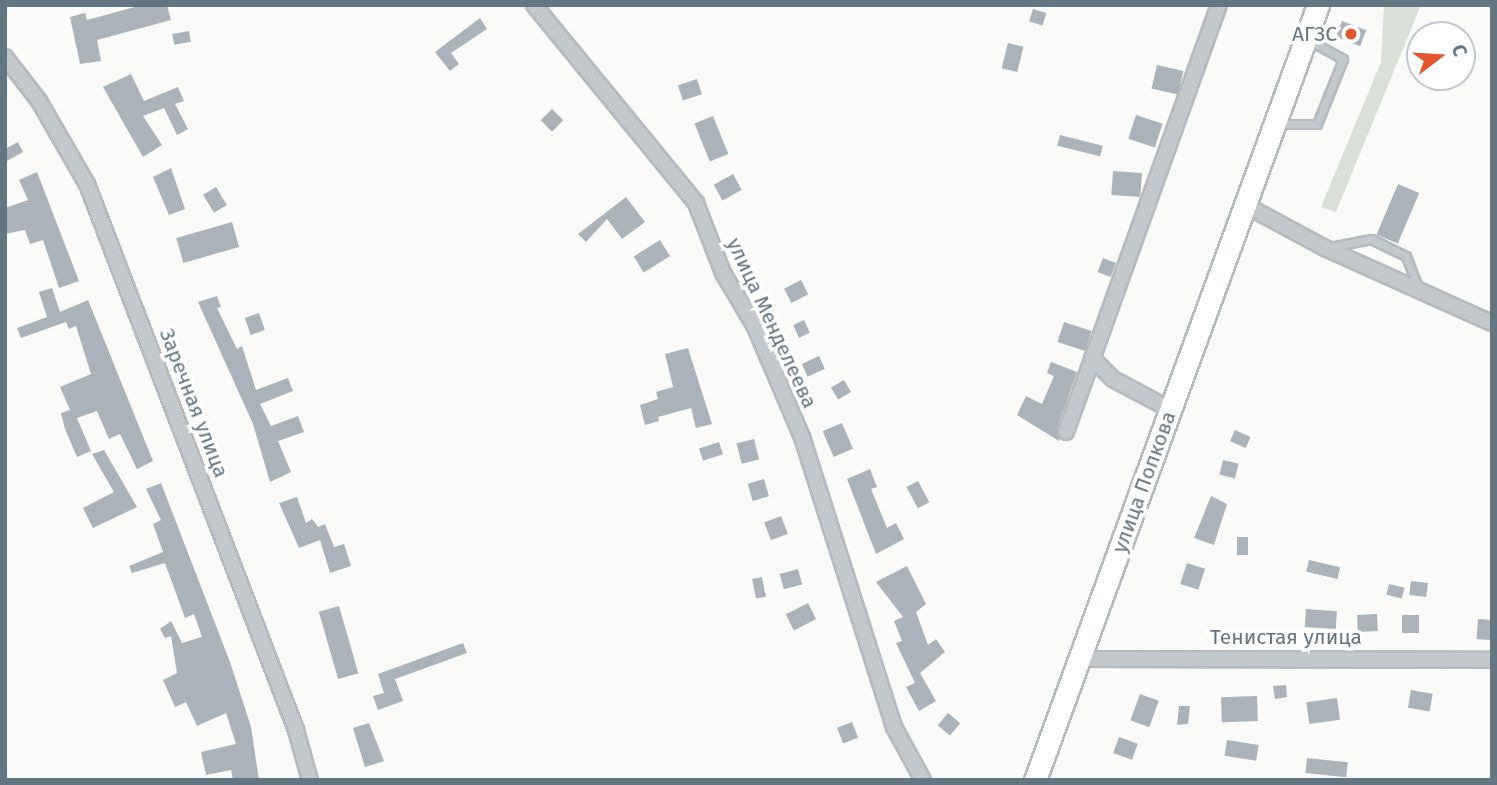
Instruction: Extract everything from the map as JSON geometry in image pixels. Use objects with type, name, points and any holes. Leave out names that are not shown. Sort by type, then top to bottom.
[{"type":"main road","name":"улица Попкова","points":[[1035,780],[1318,5]]},
{"type":"street","name":"улица Менделеева","points":[[534,5],[696,203],[723,274],[755,327],[802,437],[894,727],[923,780]]},
{"type":"street","points":[[1066,432],[1219,5]]},
{"type":"street","name":"Заречная улица","points":[[5,57],[39,101],[87,184],[296,730],[310,780]]},
{"type":"street","points":[[1245,205],[1325,248],[1492,323]]},
{"type":"street","points":[[1093,358],[1113,379],[1171,410]]},
{"type":"street","name":"Тенистая улица","points":[[1081,659],[1492,660]]},
{"type":"lane","points":[[1275,124],[1317,124],[1343,60],[1306,38]]},
{"type":"lane","points":[[1325,248],[1371,239],[1406,256],[1420,291]]},
{"type":"shaded area","points":[[1384,5],[1421,5],[1414,21],[1406,21],[1406,42],[1336,212],[1321,207],[1381,62]]},
{"type":"building","points":[[142,5],[167,5],[171,20],[97,40],[101,61],[80,64],[70,17],[85,13],[87,20]]},
{"type":"building","points":[[1033,9],[1046,13],[1043,26],[1029,21]]},
{"type":"building","points":[[480,18],[487,29],[451,53],[459,64],[450,71],[435,52]]},
{"type":"building","points":[[1342,21],[1366,30],[1360,46],[1336,37]]},
{"type":"building","points":[[189,31],[191,42],[174,45],[172,34]]},
{"type":"building","points":[[1008,43],[1024,47],[1017,72],[1002,68]]},
{"type":"building","points":[[1157,65],[1183,71],[1178,94],[1152,88]]},
{"type":"building","points":[[131,74],[144,101],[178,87],[184,101],[175,104],[188,129],[177,135],[164,108],[143,116],[162,145],[143,157],[103,87]]},
{"type":"building","points":[[697,79],[702,94],[683,100],[678,85]]},
{"type":"building","points":[[552,109],[563,120],[552,132],[541,120]]},
{"type":"building","points":[[1136,115],[1163,124],[1155,147],[1128,139]]},
{"type":"building","points":[[713,116],[728,154],[710,162],[694,123]]},
{"type":"building","points":[[1060,135],[1103,146],[1100,156],[1057,146]]},
{"type":"building","points":[[18,142],[23,152],[5,162],[5,149]]},
{"type":"building","points":[[171,168],[185,209],[169,215],[153,177]]},
{"type":"building","points":[[1113,171],[1142,173],[1140,197],[1111,195]]},
{"type":"building","points":[[37,172],[79,281],[59,288],[43,240],[30,244],[25,230],[5,234],[5,208],[28,200],[19,180]]},
{"type":"building","points":[[733,174],[742,190],[722,200],[714,185]]},
{"type":"building","points":[[1398,184],[1419,193],[1398,244],[1377,235]]},
{"type":"building","points":[[216,187],[227,205],[214,213],[203,195]]},
{"type":"building","points":[[626,197],[645,222],[622,239],[607,219],[586,242],[578,234]]},
{"type":"building","points":[[232,222],[239,247],[183,263],[176,238]]},
{"type":"building","points":[[660,240],[670,256],[644,273],[634,256]]},
{"type":"building","points":[[1103,258],[1116,263],[1111,277],[1098,272]]},
{"type":"building","points":[[801,280],[808,294],[791,303],[784,289]]},
{"type":"building","points":[[52,288],[60,312],[88,300],[153,461],[137,469],[120,434],[109,439],[97,411],[77,418],[91,451],[77,457],[61,413],[70,410],[60,387],[91,374],[76,326],[69,329],[66,322],[21,338],[17,328],[47,317],[39,292]]},
{"type":"building","points":[[217,296],[221,307],[217,308],[237,349],[242,346],[256,390],[288,378],[293,391],[260,404],[271,426],[298,416],[304,432],[278,441],[291,472],[270,482],[253,424],[198,302]]},
{"type":"building","points":[[259,313],[265,330],[251,335],[245,318]]},
{"type":"building","points":[[804,320],[810,333],[799,338],[793,325]]},
{"type":"building","points":[[1064,322],[1092,331],[1085,351],[1058,342]]},
{"type":"building","points":[[688,348],[712,424],[696,428],[691,408],[658,417],[659,421],[645,425],[640,405],[658,399],[656,392],[673,387],[665,354]]},
{"type":"building","points":[[819,356],[825,369],[808,377],[802,364]]},
{"type":"building","points":[[1051,362],[1077,372],[1057,429],[1059,441],[1017,415],[1026,396],[1042,404],[1054,376],[1047,373]]},
{"type":"building","points":[[844,380],[851,392],[838,400],[831,388]]},
{"type":"building","points":[[842,423],[853,449],[834,457],[823,431]]},
{"type":"building","points":[[1235,430],[1251,437],[1246,448],[1230,441]]},
{"type":"building","points":[[754,439],[759,459],[742,464],[737,443]]},
{"type":"building","points":[[719,442],[723,454],[703,461],[699,448]]},
{"type":"building","points":[[104,450],[137,507],[93,528],[83,508],[114,492],[92,454]]},
{"type":"building","points":[[1223,460],[1239,464],[1235,478],[1219,475]]},
{"type":"building","points":[[870,469],[877,487],[871,489],[887,528],[896,523],[904,539],[876,554],[847,479]]},
{"type":"building","points":[[764,479],[769,496],[753,501],[748,484]]},
{"type":"building","points":[[918,481],[929,502],[918,508],[907,487]]},
{"type":"building","points":[[161,483],[230,662],[251,727],[259,780],[233,780],[231,770],[206,775],[201,752],[236,744],[226,713],[197,726],[186,702],[175,707],[163,680],[177,673],[171,636],[165,638],[160,629],[171,621],[182,643],[202,637],[194,614],[185,618],[165,563],[132,573],[129,566],[163,552],[153,524],[161,520],[146,489]]},
{"type":"building","points":[[1211,496],[1227,504],[1214,545],[1194,538]]},
{"type":"building","points":[[297,497],[306,523],[312,519],[318,527],[325,524],[334,547],[344,544],[351,566],[330,573],[320,540],[299,548],[279,503]]},
{"type":"building","points":[[781,516],[788,534],[771,540],[764,522]]},
{"type":"building","points":[[1237,537],[1248,537],[1248,555],[1237,555]]},
{"type":"building","points":[[1309,560],[1340,567],[1337,579],[1306,572]]},
{"type":"building","points":[[1187,563],[1205,569],[1198,590],[1180,584]]},
{"type":"building","points":[[907,566],[926,604],[916,612],[928,645],[936,639],[945,652],[920,673],[936,701],[919,711],[906,687],[915,683],[896,643],[902,641],[894,621],[903,617],[876,582]]},
{"type":"building","points":[[798,569],[802,584],[784,589],[780,574]]},
{"type":"building","points":[[762,577],[766,597],[756,599],[752,579]]},
{"type":"building","points":[[1411,581],[1428,583],[1426,597],[1409,595]]},
{"type":"building","points":[[1389,584],[1405,588],[1402,599],[1386,595]]},
{"type":"building","points":[[808,603],[816,619],[794,630],[786,614]]},
{"type":"building","points":[[339,606],[358,673],[338,679],[319,612]]},
{"type":"building","points":[[1306,609],[1337,611],[1336,629],[1305,627]]},
{"type":"building","points":[[1377,614],[1378,631],[1358,632],[1357,615]]},
{"type":"building","points":[[1402,615],[1419,615],[1419,633],[1402,633]]},
{"type":"building","points":[[1478,619],[1492,620],[1491,640],[1477,639]]},
{"type":"building","points":[[463,643],[467,653],[395,679],[403,701],[378,710],[373,696],[384,693],[378,674]]},
{"type":"building","points":[[1286,685],[1287,697],[1275,699],[1273,686]]},
{"type":"building","points":[[1411,690],[1433,694],[1430,712],[1408,708]]},
{"type":"building","points":[[1140,694],[1159,701],[1149,727],[1130,720]]},
{"type":"building","points":[[1257,696],[1258,721],[1222,722],[1221,697]]},
{"type":"building","points":[[1337,698],[1340,720],[1309,724],[1306,702]]},
{"type":"building","points":[[1179,706],[1190,706],[1188,724],[1177,725]]},
{"type":"building","points":[[948,713],[960,723],[950,736],[938,725]]},
{"type":"building","points":[[852,722],[858,738],[843,744],[837,728]]},
{"type":"building","points":[[369,723],[384,761],[365,767],[353,728]]},
{"type":"building","points":[[1119,737],[1138,744],[1132,760],[1113,753]]},
{"type":"building","points":[[1227,740],[1259,745],[1256,761],[1224,756]]},
{"type":"building","points":[[1307,758],[1348,762],[1346,777],[1305,773]]},
{"type":"place","name":"АГЗС","points":[[1351,34]]}]
